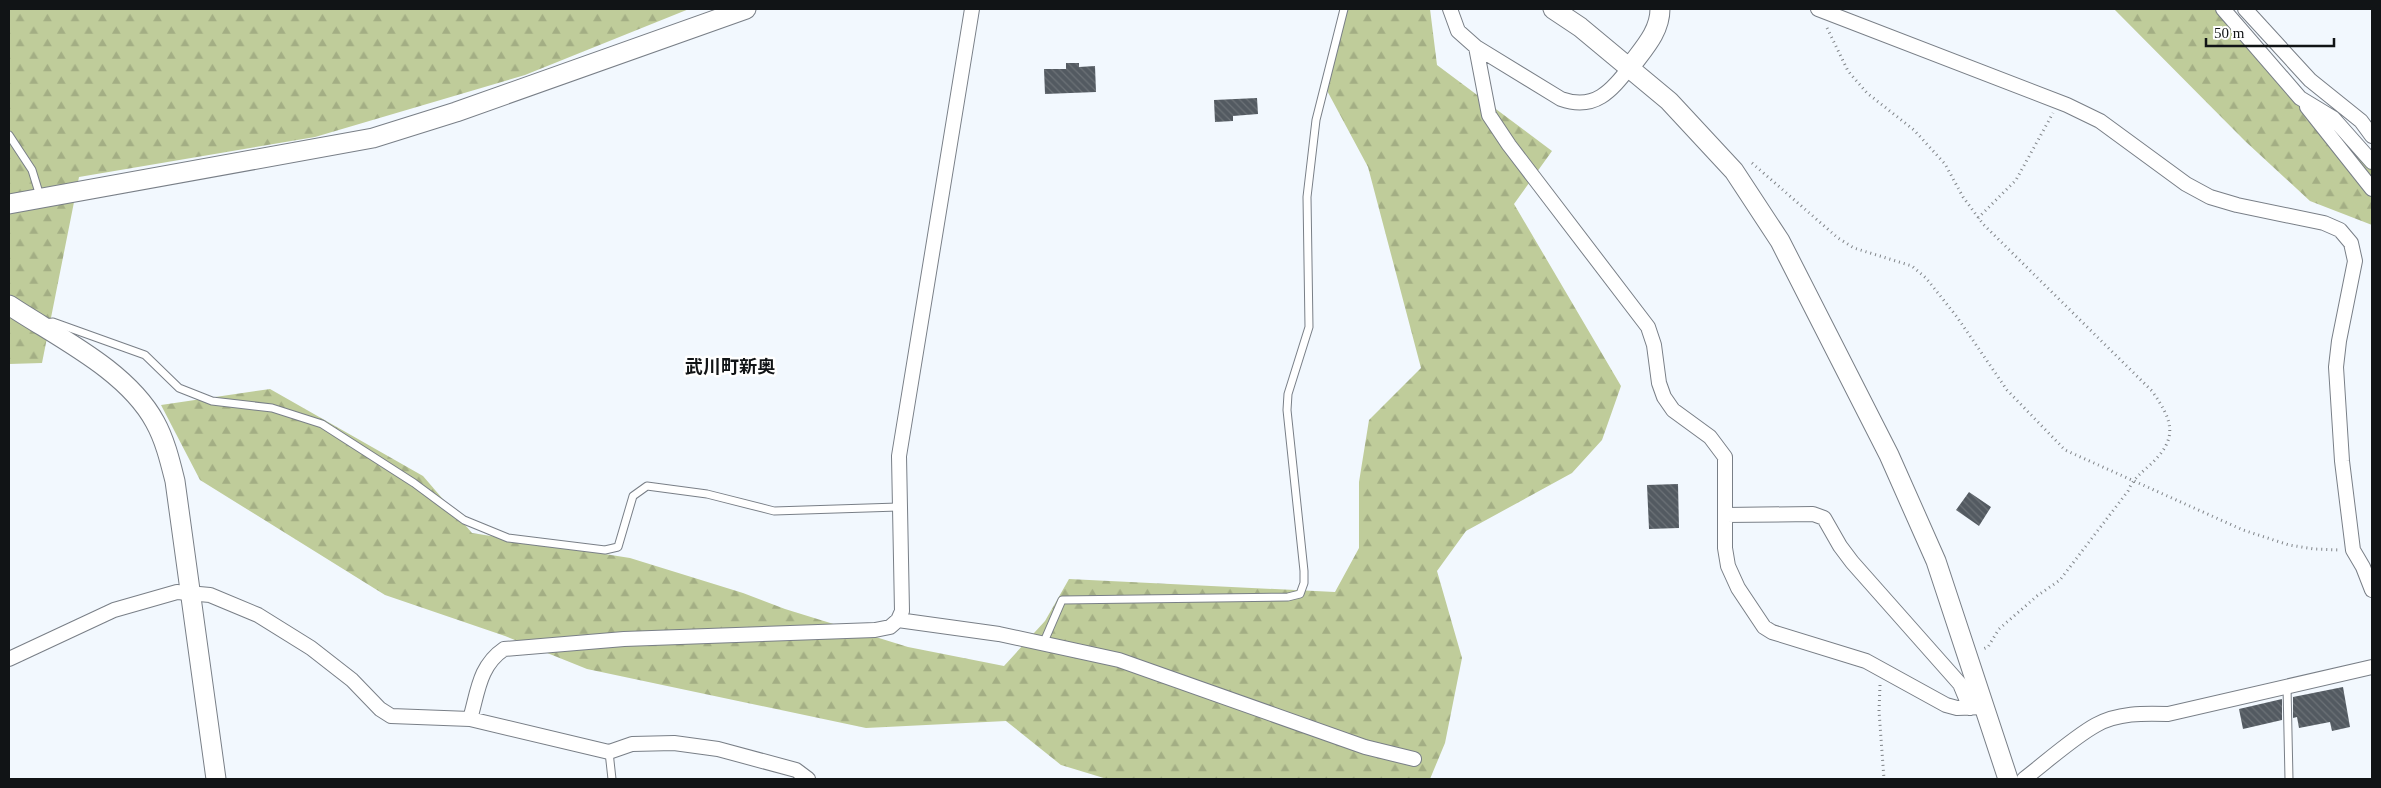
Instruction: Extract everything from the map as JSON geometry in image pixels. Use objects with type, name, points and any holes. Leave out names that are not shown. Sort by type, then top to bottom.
[{"type":"street","points":[[9,204],[373,138],[456,112],[746,9]]},
{"type":"street","points":[[470,719],[485,667],[492,658],[504,649],[624,639],[875,630],[890,627],[898,620],[903,600],[898,507],[899,456],[972,9]]},
{"type":"street","points":[[1450,9],[1458,31],[1476,47],[1562,99],[1575,104],[1596,100],[1611,90],[1653,36],[1660,16],[1660,9]]},
{"type":"street","points":[[1553,9],[1580,27],[1669,101],[1734,171],[1780,242],[1889,455],[1936,562],[1968,654],[1977,708]]},
{"type":"street","points":[[2223,9],[2300,98],[2372,189]]},
{"type":"street","points":[[2245,9],[2310,80],[2361,121],[2372,136]]},
{"type":"street","points":[[1821,10],[2059,102],[2100,121],[2186,184],[2210,196],[2237,205],[2324,223],[2340,230],[2351,243],[2355,261],[2339,341],[2336,367],[2342,461],[2353,550],[2363,566],[2372,590]]},
{"type":"street","points":[[1476,47],[1490,115],[1509,145],[1648,327],[1654,345],[1659,383],[1664,397],[1673,410],[1710,436],[1725,457],[1725,548],[1728,566],[1738,588],[1764,627],[1772,632],[1866,661],[1946,705],[1957,708],[1977,708]]},
{"type":"street","points":[[2300,98],[2332,118],[2372,162]]},
{"type":"street","points":[[9,305],[92,359],[133,392],[155,421],[162,437],[175,481],[216,779]]},
{"type":"street","points":[[1725,516],[1813,514],[1824,518],[1840,546],[1852,562],[1960,684],[1977,708],[2008,779]]},
{"type":"street","points":[[9,659],[114,610],[177,592],[210,595],[258,615],[311,648],[352,680],[380,709],[391,716],[470,719],[609,752],[632,744],[674,743],[718,749],[796,770],[808,779]]},
{"type":"street","points":[[898,620],[998,634],[1119,660],[1365,747],[1414,759]]},
{"type":"street","points":[[2024,779],[2096,725],[2116,718],[2143,712],[2175,713],[2372,667]]},
{"type":"lane","points":[[1043,644],[1062,600],[1288,597],[1300,594],[1304,583],[1304,571],[1287,410],[1288,394],[1309,327],[1307,197],[1316,120],[1344,9]]},
{"type":"lane","points":[[9,135],[32,170],[40,198]]},
{"type":"lane","points":[[37,324],[53,322],[144,355],[179,388],[212,401],[272,408],[322,424],[414,483],[464,520],[508,538],[605,550],[618,547],[633,496],[647,486],[707,494],[774,511],[898,507]]},
{"type":"lane","points":[[2287,687],[2289,779]]},
{"type":"lane","points":[[609,752],[612,779]]},
{"type":"path","points":[[1821,10],[1823,20],[1848,71],[1867,93],[1914,130],[1945,164],[1963,197],[1978,218],[2014,257],[2055,292],[2121,358],[2162,405],[2168,421],[2170,434],[2168,445],[2132,481],[2128,491],[2060,580],[2037,596],[1999,629],[1988,647],[1968,654]]},
{"type":"path","points":[[1978,218],[2016,180],[2059,102]]},
{"type":"path","points":[[1734,171],[1750,162],[1769,181],[1838,238],[1854,248],[1912,266],[1926,278],[1957,317],[2007,390],[2065,450],[2243,530],[2289,545],[2314,550],[2353,550]]},
{"type":"path","points":[[1884,779],[1878,697],[1886,671]]},
{"type":"green space","points":[[9,9],[689,9],[525,75],[315,137],[79,177],[42,363],[9,364]]},
{"type":"green space","points":[[1340,9],[1430,9],[1437,65],[1552,151],[1514,204],[1621,386],[1602,440],[1572,473],[1466,531],[1437,571],[1462,658],[1445,743],[1430,779],[1107,779],[1061,765],[1006,721],[866,728],[587,669],[505,636],[385,595],[200,480],[161,405],[270,389],[423,476],[472,533],[630,558],[908,647],[1004,666],[1045,621],[1069,579],[1335,592],[1359,548],[1359,482],[1369,420],[1421,368],[1368,167],[1324,85]]},
{"type":"green space","points":[[2114,9],[2218,9],[2372,170],[2372,225],[2310,201],[2245,141]]},
{"type":"building","points":[[1066,63],[1079,63],[1079,67],[1095,66],[1096,92],[1045,94],[1044,69],[1066,69]]},
{"type":"building","points":[[1257,98],[1258,114],[1233,116],[1233,121],[1215,122],[1214,100]]},
{"type":"building","points":[[1678,484],[1679,528],[1649,529],[1647,485]]},
{"type":"building","points":[[1969,492],[1991,507],[1979,526],[1956,510]]},
{"type":"building","points":[[2343,687],[2350,727],[2332,731],[2330,722],[2299,728],[2297,717],[2293,718],[2293,697]]},
{"type":"building","points":[[2282,699],[2282,720],[2243,729],[2239,709]]},
{"type":"district","name":"武川町新奥","points":[[730,367]]}]
